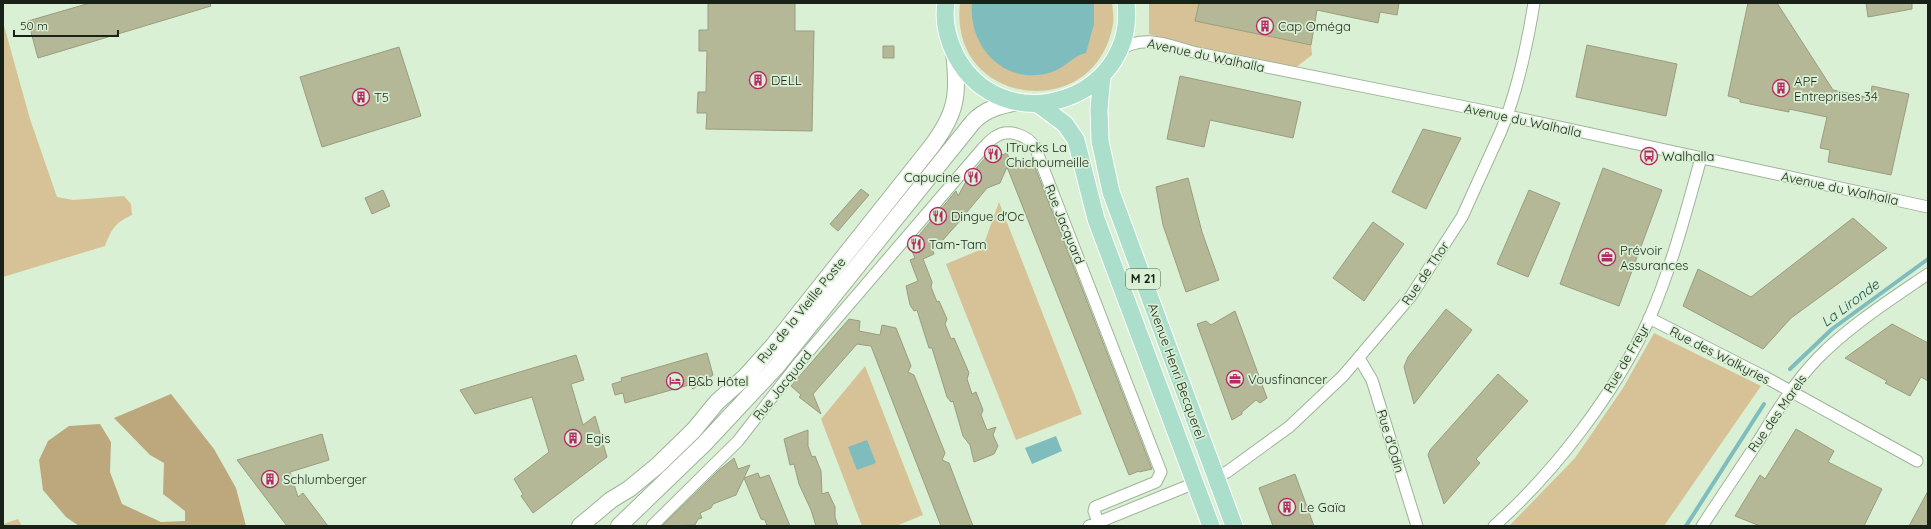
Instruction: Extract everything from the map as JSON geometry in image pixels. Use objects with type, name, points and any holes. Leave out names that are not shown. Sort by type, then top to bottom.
[{"type":"main road","points":[[946,3],[946,24],[954,52],[961,65],[979,84],[997,95],[1018,102],[1038,104],[1056,102],[1073,96],[1089,88],[1102,76],[1119,50],[1124,37],[1126,24],[1126,3]]},
{"type":"main road","name":"Rue de la Vieille Poste","points":[[580,526],[611,500],[629,489],[657,466],[694,430],[722,397],[745,377],[772,346],[931,147],[946,126],[953,110],[958,79],[954,52]]},
{"type":"main road","name":"Avenue Henri Becquerel","points":[[1102,76],[1099,109],[1100,141],[1111,192],[1234,526]]},
{"type":"main road","name":"Rue de la Vieille Poste","points":[[619,526],[704,444],[776,366],[973,122],[980,115],[1001,104],[1018,102]]},
{"type":"main road","name":"Avenue Henri Becquerel","points":[[1038,104],[1065,124],[1076,140],[1096,219],[1211,526]]},
{"type":"street","name":"Rue de Thor","points":[[1215,476],[1227,472],[1289,427],[1343,376],[1411,296],[1462,217],[1507,116],[1526,49],[1534,3]]},
{"type":"street","name":"Avenue du Walhalla","points":[[1119,50],[1138,41],[1153,42],[1197,53],[1507,116],[1928,207]]},
{"type":"street","name":"Rue Jacquard","points":[[652,526],[738,441],[797,365],[983,148],[995,136],[1006,134],[1024,136],[1030,140],[1035,147],[1161,472],[1156,482],[1095,507],[1093,524]]},
{"type":"street","name":"Rue de Freyr","points":[[1494,526],[1514,508],[1563,454],[1609,390],[1649,318],[1678,240],[1701,158]]},
{"type":"street","name":"Rue des Marels","points":[[1702,526],[1790,391],[1818,358],[1893,298],[1928,274]]},
{"type":"street","name":"Rue des Walkyries","points":[[1649,318],[1790,391],[1917,461]]},
{"type":"street","name":"Rue d'Odin","points":[[1359,358],[1372,380],[1417,526]]},
{"type":"street","points":[[1093,524],[1195,483]]},
{"type":"shaded area","points":[[960,3],[1112,3],[1113,24],[1101,56],[1080,78],[1054,89],[1026,90],[999,82],[976,64],[962,38]]},
{"type":"shaded area","points":[[1149,3],[1199,3],[1195,21],[1310,45],[1311,43],[1312,55],[1290,72],[1149,34]]},
{"type":"shaded area","points":[[3,22],[30,119],[57,197],[73,200],[124,196],[131,204],[132,215],[115,227],[105,246],[3,277]]},
{"type":"shaded area","points":[[999,202],[1082,414],[1016,440],[946,264],[982,249]]},
{"type":"shaded area","points":[[1654,333],[1761,386],[1664,526],[1509,526],[1575,458],[1623,388]]},
{"type":"shaded area","points":[[865,366],[923,515],[896,526],[862,526],[821,419]]},
{"type":"shaded area","points":[[171,394],[214,449],[236,488],[246,526],[79,526],[66,517],[43,490],[39,460],[48,441],[69,426],[100,424],[111,442],[110,472],[122,504],[161,522],[185,521],[185,511],[163,494],[164,463],[150,455],[114,418]]},
{"type":"shaded area","points":[[18,519],[22,526],[3,526],[3,524]]},
{"type":"water","points":[[972,3],[1094,3],[1094,24],[1086,53],[1077,56],[1061,68],[1052,72],[1035,75],[1020,74],[1005,69],[993,60],[983,49],[976,35],[972,20]]},
{"type":"water","points":[[1056,436],[1062,451],[1032,464],[1025,448]]},
{"type":"water","points":[[867,440],[876,463],[857,470],[848,447]]},
{"type":"building","points":[[90,3],[210,3],[211,6],[38,58],[28,21]]},
{"type":"building","name":"DELL","points":[[708,3],[795,3],[795,31],[814,31],[812,131],[706,129],[707,113],[697,113],[698,92],[706,92],[707,51],[699,51],[699,30],[708,30]]},
{"type":"building","name":"Cap Oméga","points":[[1199,3],[1399,3],[1397,15],[1380,12],[1378,23],[1317,10],[1311,45],[1195,21]]},
{"type":"building","name":"APF Entreprises 34","points":[[1748,3],[1777,3],[1833,90],[1870,98],[1872,86],[1909,94],[1891,175],[1828,162],[1830,150],[1820,148],[1827,117],[1789,109],[1789,112],[1740,102],[1740,99],[1728,96]]},
{"type":"building","points":[[1866,3],[1912,3],[1912,9],[1868,17]]},
{"type":"building","points":[[1587,45],[1677,64],[1666,116],[1576,97]]},
{"type":"building","points":[[883,46],[894,46],[894,58],[883,58]]},
{"type":"building","name":"T5","points":[[399,47],[421,116],[322,147],[300,77]]},
{"type":"building","points":[[1180,76],[1301,102],[1293,138],[1210,120],[1204,147],[1167,139]]},
{"type":"building","points":[[1423,129],[1461,138],[1426,209],[1392,192]]},
{"type":"building","points":[[997,145],[1002,155],[1007,153],[1010,160],[1007,166],[1021,161],[1023,167],[1033,162],[1152,469],[1139,471],[1129,475],[1007,167],[1000,183],[987,188],[962,218],[963,220],[959,222],[933,251],[934,254],[923,259],[932,282],[931,287],[937,302],[939,301],[947,319],[945,324],[951,339],[954,338],[969,373],[967,379],[972,394],[976,392],[983,410],[981,415],[987,430],[996,427],[993,435],[998,446],[994,454],[974,462],[970,445],[963,436],[953,401],[951,402],[947,397],[932,348],[929,348],[917,310],[914,311],[910,305],[906,286],[918,281],[910,260],[915,258],[910,246],[956,191],[958,196],[969,176]]},
{"type":"building","points":[[1603,168],[1662,190],[1619,306],[1560,284]]},
{"type":"building","points":[[1188,178],[1202,232],[1219,280],[1186,292],[1163,225],[1156,187]]},
{"type":"building","points":[[861,189],[869,195],[838,231],[830,224]]},
{"type":"building","points":[[383,190],[390,206],[372,214],[365,198]]},
{"type":"building","points":[[1529,190],[1560,203],[1528,277],[1497,264]]},
{"type":"building","points":[[1853,218],[1887,248],[1791,318],[1763,349],[1683,306],[1698,269],[1751,297]]},
{"type":"building","points":[[1373,222],[1404,244],[1364,301],[1333,278]]},
{"type":"building","points":[[1446,309],[1472,330],[1414,404],[1404,367],[1408,357]]},
{"type":"building","points":[[1235,311],[1267,398],[1260,403],[1256,400],[1242,412],[1242,414],[1232,420],[1197,324],[1206,321],[1211,325]]},
{"type":"building","points":[[849,319],[860,321],[859,331],[880,335],[882,325],[896,328],[911,366],[908,372],[914,375],[945,453],[942,460],[949,463],[973,526],[941,526],[871,346],[857,344],[813,394],[821,414],[799,397],[801,395],[791,386]]},
{"type":"building","points":[[1892,324],[1928,343],[1928,381],[1921,377],[1910,396],[1885,383],[1887,381],[1845,358]]},
{"type":"building","points":[[707,353],[713,375],[693,389],[689,385],[625,403],[623,393],[615,395],[612,384],[622,381],[621,378]]},
{"type":"building","name":"Egis","points":[[576,355],[584,380],[571,384],[583,425],[595,416],[607,457],[533,513],[521,496],[523,494],[514,479],[549,452],[532,397],[475,414],[460,390]]},
{"type":"building","points":[[1498,374],[1528,401],[1476,459],[1480,463],[1444,504],[1428,455],[1430,450]]},
{"type":"building","points":[[1796,429],[1834,451],[1828,462],[1882,489],[1864,526],[1760,526],[1735,516],[1760,475],[1765,479]]},
{"type":"building","points":[[808,430],[808,446],[812,457],[815,456],[821,471],[822,494],[828,492],[835,507],[835,517],[838,526],[816,526],[811,510],[799,484],[794,464],[790,465],[784,439]]},
{"type":"building","name":"Schlumberger","points":[[322,434],[329,460],[290,472],[298,497],[303,493],[328,526],[287,526],[237,460]]},
{"type":"building","points":[[734,458],[738,469],[750,465],[736,495],[713,504],[711,508],[700,513],[702,518],[698,519],[695,525],[662,526],[718,471]]},
{"type":"building","points":[[758,473],[760,478],[769,475],[790,526],[767,526],[765,520],[761,519],[744,478]]},
{"type":"building","name":"Le Gaïa","points":[[1295,474],[1314,526],[1273,526],[1259,488]]},
{"type":"building","points":[[1928,491],[1928,526],[1909,526]]},
{"type":"waterway","name":"La Lironde","points":[[1790,369],[1832,329],[1928,259]]},
{"type":"waterway","name":"La Lironde","points":[[1686,526],[1764,404]]},
{"type":"place","name":"Cap Oméga","points":[[1265,26]]},
{"type":"place","name":"DELL","points":[[758,80]]},
{"type":"place","name":"APF Entreprises 34","points":[[1781,88]]},
{"type":"place","name":"T5","points":[[361,97]]},
{"type":"place","name":"ITrucks La Chichoumeille","points":[[993,154]]},
{"type":"place","name":"Walhalla","points":[[1649,156]]},
{"type":"place","name":"Capucine","points":[[973,177]]},
{"type":"place","name":"Dingue d'Oc","points":[[938,216]]},
{"type":"place","name":"Tam-Tam","points":[[916,244]]},
{"type":"place","name":"Prévoir Assurances","points":[[1607,257]]},
{"type":"place","name":"Vousfinancer","points":[[1235,379]]},
{"type":"place","name":"B&b Hôtel","points":[[675,381]]},
{"type":"place","name":"Egis","points":[[573,438]]},
{"type":"place","name":"Schlumberger","points":[[270,479]]},
{"type":"place","name":"Le Gaïa","points":[[1287,507]]}]
